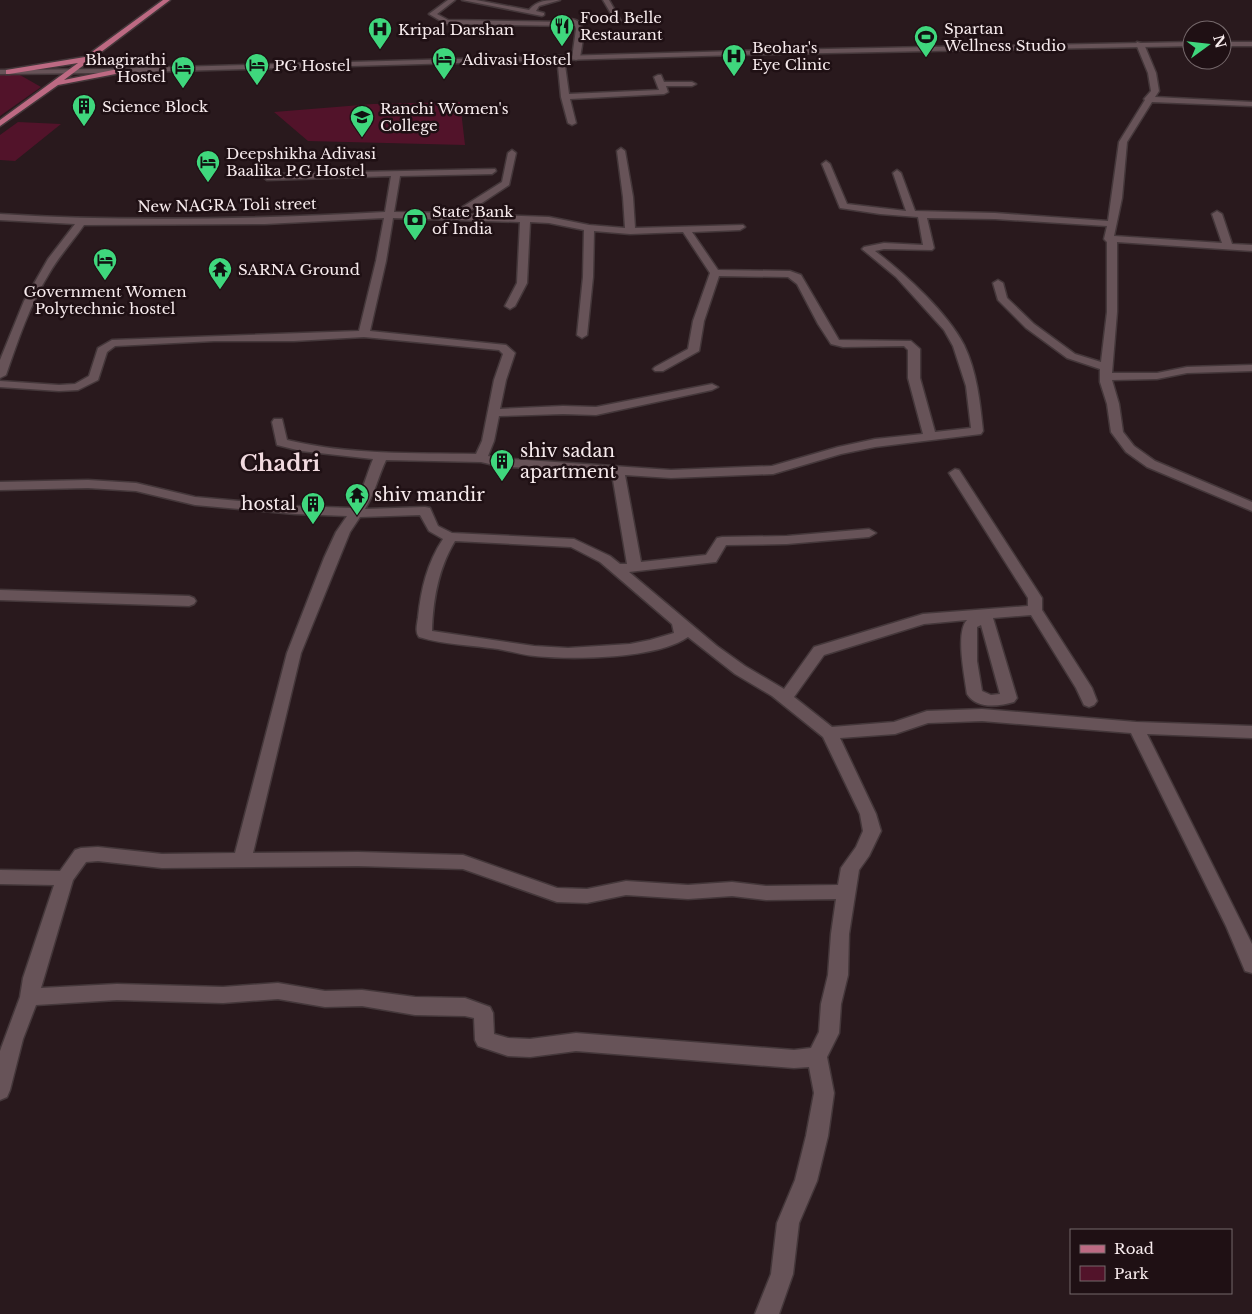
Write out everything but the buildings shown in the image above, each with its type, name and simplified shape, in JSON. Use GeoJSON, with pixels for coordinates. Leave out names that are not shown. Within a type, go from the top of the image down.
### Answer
{"type":"FeatureCollection","features":[{"type":"Feature","properties":{"kind":"main road"},"geometry":{"type":"LineString","coordinates":[[0,124],[167,0]]}},
{"type":"Feature","properties":{"kind":"main road"},"geometry":{"type":"LineString","coordinates":[[89,58],[103,71]]}},
{"type":"Feature","properties":{"kind":"main road"},"geometry":{"type":"LineString","coordinates":[[9,72],[58,65],[89,58]]}},
{"type":"Feature","properties":{"kind":"main road"},"geometry":{"type":"LineString","coordinates":[[27,72],[38,75],[55,84],[123,70]]}},
{"type":"Feature","properties":{"kind":"street"},"geometry":{"type":"LineString","coordinates":[[452,0],[432,14],[444,19],[446,22],[577,24]]}},
{"type":"Feature","properties":{"kind":"street"},"geometry":{"type":"LineString","coordinates":[[465,0],[564,18],[577,24],[580,29],[576,58]]}},
{"type":"Feature","properties":{"kind":"street"},"geometry":{"type":"LineString","coordinates":[[530,12],[537,5],[558,0]]}},
{"type":"Feature","properties":{"kind":"street"},"geometry":{"type":"LineString","coordinates":[[606,0],[618,21]]}},
{"type":"Feature","properties":{"kind":"street"},"geometry":{"type":"LineString","coordinates":[[1109,239],[1117,198],[1122,142],[1148,99],[1155,91],[1152,73],[1140,44]]}},
{"type":"Feature","properties":{"kind":"street"},"geometry":{"type":"LineString","coordinates":[[0,72],[1182,44]]}},
{"type":"Feature","properties":{"kind":"street"},"geometry":{"type":"LineString","coordinates":[[1232,44],[1252,44]]}},
{"type":"Feature","properties":{"kind":"street"},"geometry":{"type":"LineString","coordinates":[[560,58],[565,97],[572,123]]}},
{"type":"Feature","properties":{"kind":"street"},"geometry":{"type":"LineString","coordinates":[[565,97],[664,92],[660,81],[692,84]]}},
{"type":"Feature","properties":{"kind":"street"},"geometry":{"type":"LineString","coordinates":[[1148,99],[1252,104]]}},
{"type":"Feature","properties":{"kind":"street"},"geometry":{"type":"LineString","coordinates":[[621,151],[628,197],[630,231]]}},
{"type":"Feature","properties":{"kind":"street"},"geometry":{"type":"LineString","coordinates":[[455,216],[506,183],[512,153]]}},
{"type":"Feature","properties":{"kind":"street"},"geometry":{"type":"LineString","coordinates":[[826,164],[843,206],[863,210],[916,214],[1112,224]]}},
{"type":"Feature","properties":{"kind":"street"},"geometry":{"type":"LineString","coordinates":[[267,177],[492,172]]}},
{"type":"Feature","properties":{"kind":"street"},"geometry":{"type":"LineString","coordinates":[[278,422],[281,442],[301,447],[381,456],[481,458],[498,462],[671,474],[773,470],[838,451],[978,430],[972,386],[966,365],[959,346],[948,328],[900,275],[867,249],[884,246],[930,248],[897,173]]}},
{"type":"Feature","properties":{"kind":"street"},"geometry":{"type":"LineString","coordinates":[[364,334],[381,261],[396,174]]}},
{"type":"Feature","properties":{"kind":"street"},"geometry":{"type":"LineString","coordinates":[[1217,214],[1228,246]]}},
{"type":"Feature","properties":{"kind":"street","name":"New NAGRA Toli street"},"geometry":{"type":"LineString","coordinates":[[0,217],[81,222],[264,222],[388,215],[549,220],[589,228],[630,231],[740,227]]}},
{"type":"Feature","properties":{"kind":"street"},"geometry":{"type":"LineString","coordinates":[[510,306],[522,283],[525,220]]}},
{"type":"Feature","properties":{"kind":"street"},"geometry":{"type":"LineString","coordinates":[[0,376],[17,327],[33,295],[53,259],[81,222]]}},
{"type":"Feature","properties":{"kind":"street"},"geometry":{"type":"LineString","coordinates":[[582,335],[588,277],[589,228]]}},
{"type":"Feature","properties":{"kind":"street"},"geometry":{"type":"LineString","coordinates":[[686,229],[715,273],[790,274],[802,283],[822,324],[835,342],[843,344],[907,343],[910,345],[914,349],[914,378],[930,436]]}},
{"type":"Feature","properties":{"kind":"street"},"geometry":{"type":"LineString","coordinates":[[1109,239],[1252,248]]}},
{"type":"Feature","properties":{"kind":"street"},"geometry":{"type":"LineString","coordinates":[[1109,239],[1112,240],[1114,281],[1106,372],[1117,432],[1130,449],[1151,464],[1252,507]]}},
{"type":"Feature","properties":{"kind":"street"},"geometry":{"type":"LineString","coordinates":[[659,369],[693,351],[694,338],[699,326],[701,310],[715,273]]}},
{"type":"Feature","properties":{"kind":"street"},"geometry":{"type":"LineString","coordinates":[[998,283],[1002,298],[1008,306],[1062,351],[1106,372],[1157,376],[1187,370],[1252,368]]}},
{"type":"Feature","properties":{"kind":"street"},"geometry":{"type":"LineString","coordinates":[[0,384],[59,388],[78,387],[94,378],[102,350],[112,343],[130,341],[294,338],[364,334],[502,347],[509,353],[493,413],[488,441],[481,458]]}},
{"type":"Feature","properties":{"kind":"street"},"geometry":{"type":"LineString","coordinates":[[493,413],[563,410],[596,411],[712,387]]}},
{"type":"Feature","properties":{"kind":"street"},"geometry":{"type":"LineString","coordinates":[[242,861],[294,653],[331,558],[343,532],[368,494],[371,479],[381,456]]}},
{"type":"Feature","properties":{"kind":"street"},"geometry":{"type":"LineString","coordinates":[[618,471],[635,568]]}},
{"type":"Feature","properties":{"kind":"street"},"geometry":{"type":"LineString","coordinates":[[954,473],[1035,598],[1035,610],[1084,688],[1088,702]]}},
{"type":"Feature","properties":{"kind":"street"},"geometry":{"type":"LineString","coordinates":[[0,486],[88,484],[136,487],[195,500],[295,510],[357,513],[425,511],[430,526],[438,534],[451,538],[574,542],[592,551],[617,569],[679,624],[740,670],[785,699],[829,733],[861,797],[872,831],[863,851],[850,868],[840,934],[838,975],[831,1004],[829,1033],[817,1058],[824,1093],[817,1136],[806,1181],[788,1223],[782,1274],[767,1314]]}},
{"type":"Feature","properties":{"kind":"street"},"geometry":{"type":"LineString","coordinates":[[617,569],[711,559],[722,541],[787,540],[869,533]]}},
{"type":"Feature","properties":{"kind":"street"},"geometry":{"type":"LineString","coordinates":[[451,538],[440,553],[428,584],[424,634],[444,640],[481,642],[534,651],[564,653],[626,648],[674,640],[682,636],[679,624]]}},
{"type":"Feature","properties":{"kind":"street"},"geometry":{"type":"LineString","coordinates":[[0,595],[189,601]]}},
{"type":"Feature","properties":{"kind":"street"},"geometry":{"type":"LineString","coordinates":[[785,699],[819,651],[923,619],[1035,610]]}},
{"type":"Feature","properties":{"kind":"street"},"geometry":{"type":"LineString","coordinates":[[985,615],[1003,672],[1010,698],[989,701],[975,694],[969,661],[970,625],[985,615]]}},
{"type":"Feature","properties":{"kind":"street"},"geometry":{"type":"LineString","coordinates":[[829,733],[895,728],[926,717],[982,715],[1136,728],[1252,732]]}},
{"type":"Feature","properties":{"kind":"street"},"geometry":{"type":"LineString","coordinates":[[1136,728],[1235,926],[1252,965]]}},
{"type":"Feature","properties":{"kind":"street"},"geometry":{"type":"LineString","coordinates":[[0,1090],[12,1039],[30,997],[33,978],[65,878],[81,855],[98,854],[162,861],[358,859],[464,862],[557,895],[586,896],[626,888],[688,892],[732,889],[766,893],[846,892]]}},
{"type":"Feature","properties":{"kind":"street"},"geometry":{"type":"LineString","coordinates":[[0,877],[65,878]]}},
{"type":"Feature","properties":{"kind":"street"},"geometry":{"type":"LineString","coordinates":[[30,997],[117,992],[223,995],[278,991],[325,999],[362,998],[415,1006],[465,1007],[483,1013],[485,1040],[508,1048],[530,1048],[576,1042],[794,1059],[817,1058]]}},
{"type":"Feature","properties":{"kind":"green space"},"geometry":{"type":"Polygon","coordinates":[[[0,75],[20,75],[41,87],[0,116],[0,75]]]}},
{"type":"Feature","properties":{"kind":"green space"},"geometry":{"type":"Polygon","coordinates":[[[460,102],[465,145],[308,141],[274,112],[373,104],[460,102]]]}},
{"type":"Feature","properties":{"kind":"green space"},"geometry":{"type":"Polygon","coordinates":[[[18,122],[61,124],[15,161],[0,160],[0,135],[18,122]]]}},
{"type":"Feature","properties":{"kind":"place","name":"Food Belle Restaurant"},"geometry":{"type":"Point","coordinates":[562,47]}},
{"type":"Feature","properties":{"kind":"place","name":"Kripal Darshan"},"geometry":{"type":"Point","coordinates":[380,50]}},
{"type":"Feature","properties":{"kind":"place","name":"Spartan Wellness Studio"},"geometry":{"type":"Point","coordinates":[926,58]}},
{"type":"Feature","properties":{"kind":"place","name":"Beohar's Eye Clinic"},"geometry":{"type":"Point","coordinates":[734,77]}},
{"type":"Feature","properties":{"kind":"place","name":"Adivasi Hostel"},"geometry":{"type":"Point","coordinates":[444,80]}},
{"type":"Feature","properties":{"kind":"place","name":"PG Hostel"},"geometry":{"type":"Point","coordinates":[257,86]}},
{"type":"Feature","properties":{"kind":"place","name":"Bhagirathi Hostel"},"geometry":{"type":"Point","coordinates":[183,89]}},
{"type":"Feature","properties":{"kind":"place","name":"Science Block"},"geometry":{"type":"Point","coordinates":[84,127]}},
{"type":"Feature","properties":{"kind":"place","name":"Ranchi Women's College"},"geometry":{"type":"Point","coordinates":[362,138]}},
{"type":"Feature","properties":{"kind":"place","name":"Deepshikha Adivasi Baalika P.G Hostel"},"geometry":{"type":"Point","coordinates":[208,183]}},
{"type":"Feature","properties":{"kind":"place","name":"State Bank of India"},"geometry":{"type":"Point","coordinates":[415,241]}},
{"type":"Feature","properties":{"kind":"place","name":"Government Women Polytechnic hostel"},"geometry":{"type":"Point","coordinates":[105,281]}},
{"type":"Feature","properties":{"kind":"place","name":"SARNA Ground"},"geometry":{"type":"Point","coordinates":[220,290]}},
{"type":"Feature","properties":{"kind":"place","name":"shiv sadan apartment"},"geometry":{"type":"Point","coordinates":[502,482]}},
{"type":"Feature","properties":{"kind":"place","name":"shiv mandir"},"geometry":{"type":"Point","coordinates":[357,516]}},
{"type":"Feature","properties":{"kind":"place","name":"hostal"},"geometry":{"type":"Point","coordinates":[313,525]}},
{"type":"Feature","properties":{"kind":"district","name":"Chadri"},"geometry":{"type":"Point","coordinates":[280,463]}}]}
